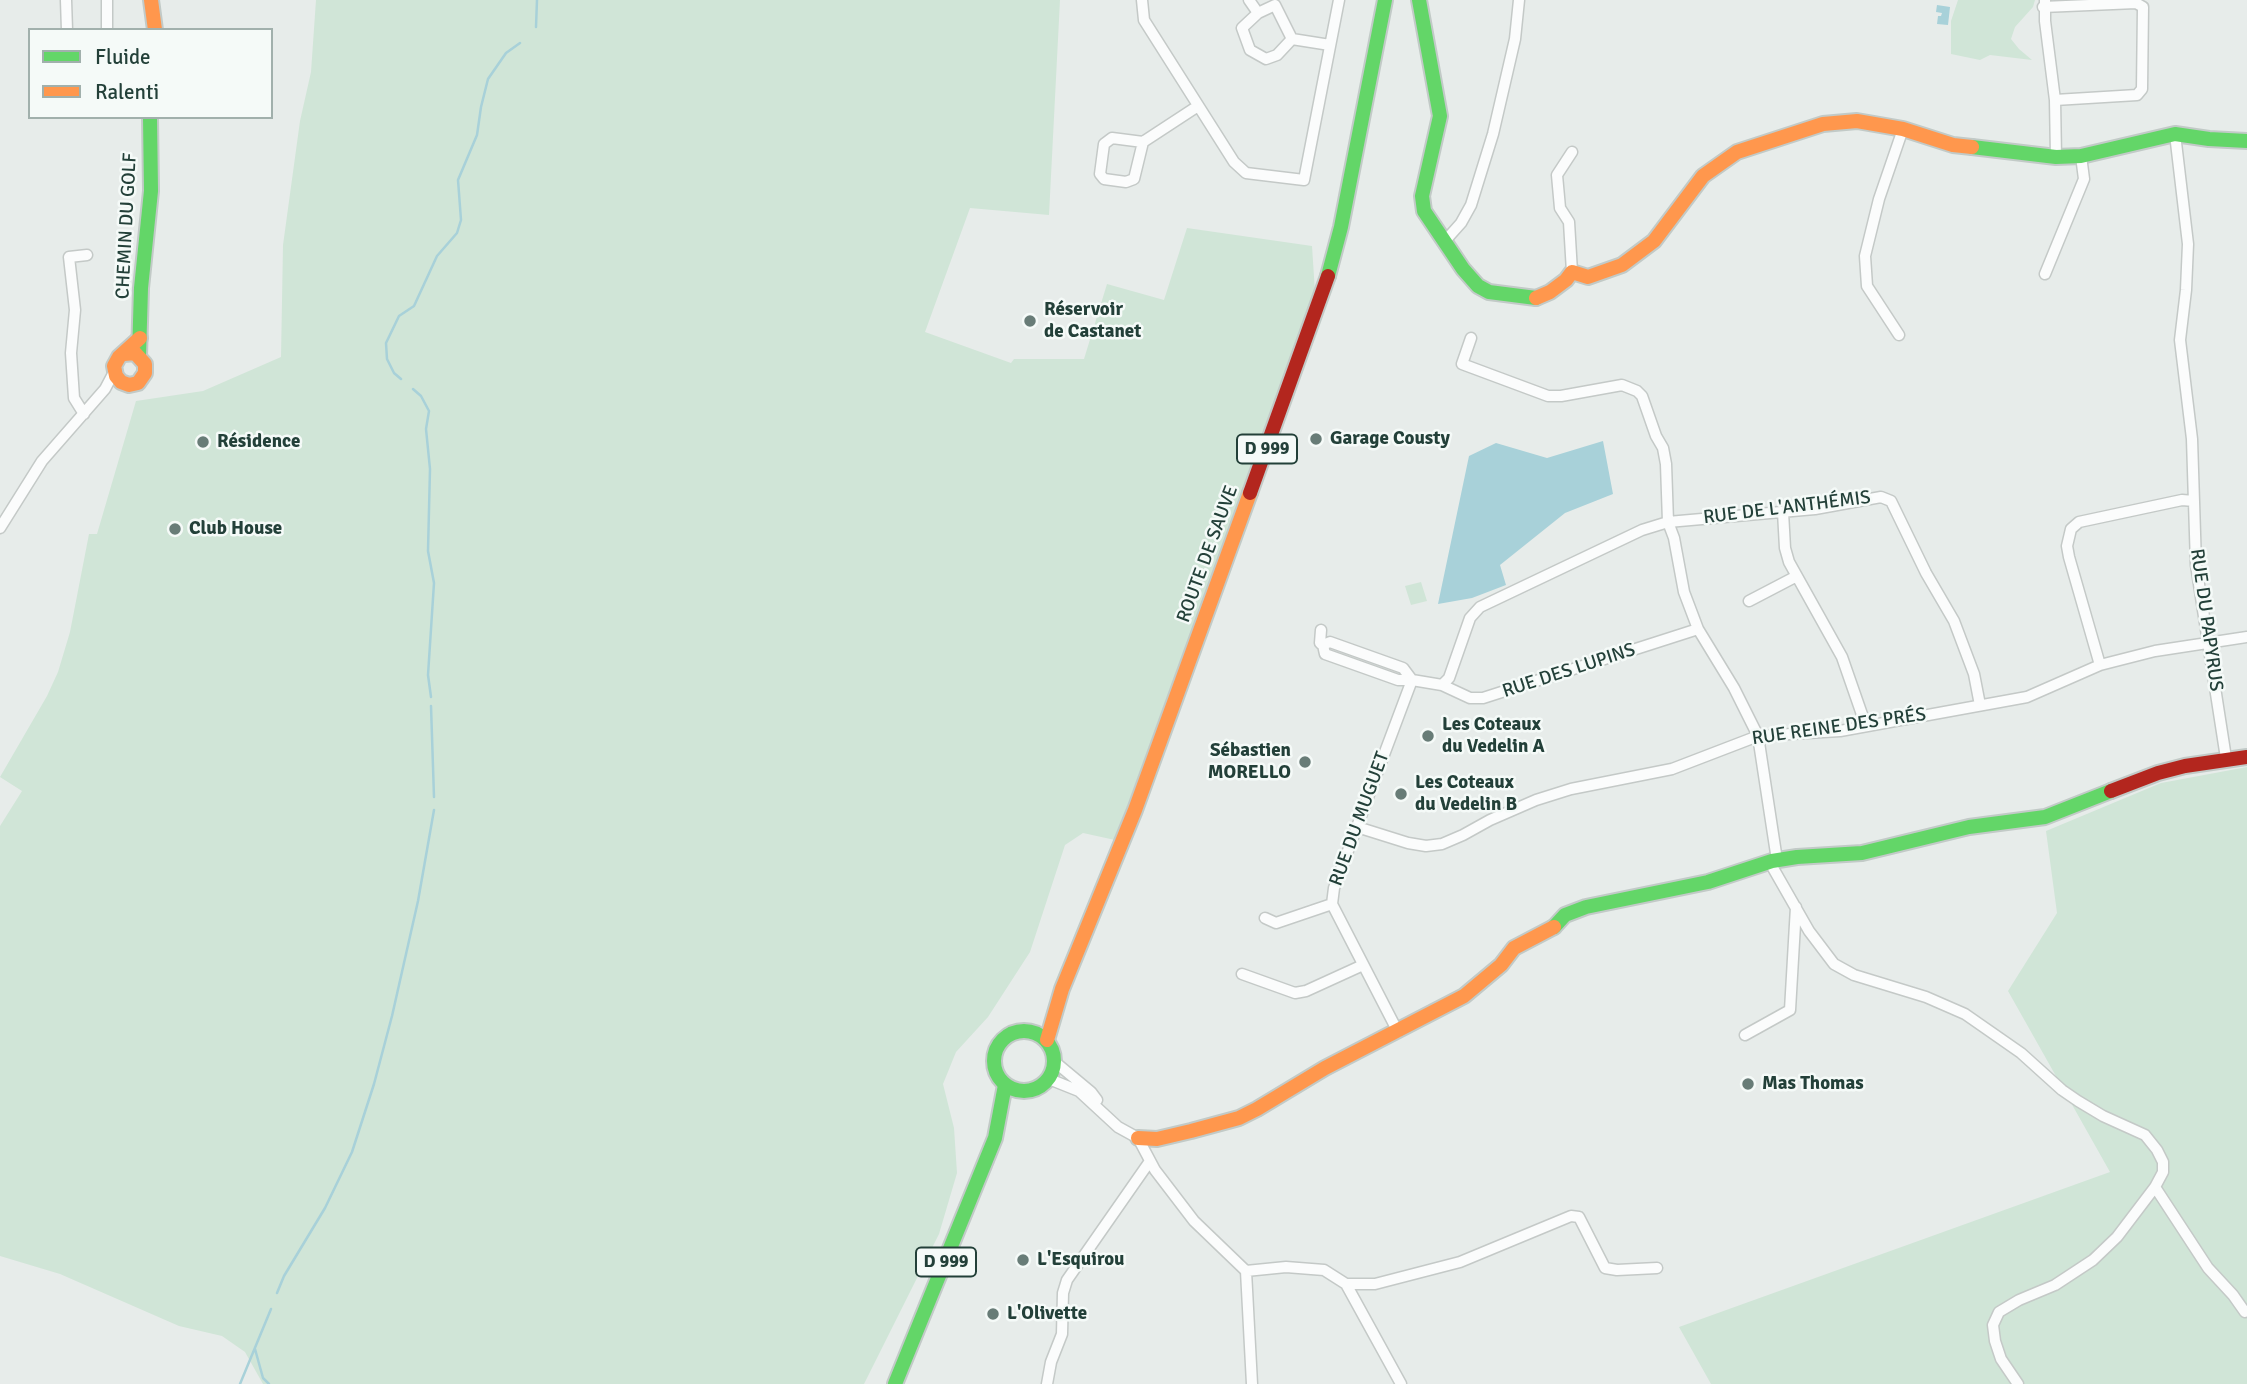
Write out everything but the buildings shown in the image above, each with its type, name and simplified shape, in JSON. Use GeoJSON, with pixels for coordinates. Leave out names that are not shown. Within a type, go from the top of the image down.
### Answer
{"type":"FeatureCollection","features":[{"type":"Feature","properties":{"kind":"street"},"geometry":{"type":"LineString","coordinates":[[66,0],[67,28]]}},
{"type":"Feature","properties":{"kind":"street"},"geometry":{"type":"LineString","coordinates":[[107,0],[107,28]]}},
{"type":"Feature","properties":{"kind":"street"},"geometry":{"type":"LineString","coordinates":[[151,0],[155,28]]}},
{"type":"Feature","properties":{"kind":"street"},"geometry":{"type":"LineString","coordinates":[[1142,0],[1144,20],[1234,162],[1246,173],[1304,180],[1339,0]]}},
{"type":"Feature","properties":{"kind":"street"},"geometry":{"type":"LineString","coordinates":[[1249,0],[1258,13]]}},
{"type":"Feature","properties":{"kind":"street","name":"ROUTE DE SAUVE"},"geometry":{"type":"LineString","coordinates":[[1046,1040],[1062,989],[1135,810],[1326,284],[1341,227],[1385,0]]}},
{"type":"Feature","properties":{"kind":"street"},"geometry":{"type":"LineString","coordinates":[[1419,0],[1440,116],[1422,196],[1424,211],[1478,286],[1489,292],[1537,298],[1550,292],[1572,272],[1570,222],[1560,208],[1557,175],[1572,152]]}},
{"type":"Feature","properties":{"kind":"street"},"geometry":{"type":"LineString","coordinates":[[1444,242],[1461,223],[1471,205],[1482,170],[1515,39],[1519,0]]}},
{"type":"Feature","properties":{"kind":"street"},"geometry":{"type":"LineString","coordinates":[[2054,100],[2137,95],[2142,89],[2143,8],[2136,3],[2044,3],[2054,100],[2056,157]]}},
{"type":"Feature","properties":{"kind":"street"},"geometry":{"type":"LineString","coordinates":[[1275,5],[1292,39],[1277,55],[1266,60],[1250,50],[1242,28],[1258,13],[1275,5]]}},
{"type":"Feature","properties":{"kind":"street"},"geometry":{"type":"LineString","coordinates":[[1292,39],[1330,45]]}},
{"type":"Feature","properties":{"kind":"street"},"geometry":{"type":"LineString","coordinates":[[1143,142],[1134,179],[1126,182],[1104,179],[1100,174],[1104,144],[1112,138],[1143,142],[1198,106]]}},
{"type":"Feature","properties":{"kind":"street","name":"CHEMIN DU GOLF"},"geometry":{"type":"LineString","coordinates":[[132,355],[140,338],[141,288],[151,191],[150,119]]}},
{"type":"Feature","properties":{"kind":"street"},"geometry":{"type":"LineString","coordinates":[[1572,272],[1588,277],[1622,265],[1654,242],[1703,176],[1737,152],[1822,124],[1857,121],[1903,129],[1953,145],[2056,157],[2081,156],[2175,134],[2247,141]]}},
{"type":"Feature","properties":{"kind":"street"},"geometry":{"type":"LineString","coordinates":[[1899,335],[1867,286],[1865,256],[1879,199],[1903,129]]}},
{"type":"Feature","properties":{"kind":"street","name":"RUE DU PAPYRUS"},"geometry":{"type":"LineString","coordinates":[[2175,134],[2188,244],[2180,340],[2192,439],[2196,565],[2226,758]]}},
{"type":"Feature","properties":{"kind":"street"},"geometry":{"type":"LineString","coordinates":[[2045,274],[2084,179],[2081,156]]}},
{"type":"Feature","properties":{"kind":"street"},"geometry":{"type":"LineString","coordinates":[[84,414],[74,398],[71,353],[75,310],[69,257],[87,255]]}},
{"type":"Feature","properties":{"kind":"street"},"geometry":{"type":"LineString","coordinates":[[1471,338],[1462,363],[1548,396],[1622,385],[1642,396],[1663,448],[1668,522],[1674,538],[1684,592],[1698,629],[1734,688],[1758,736],[1773,868],[1809,931],[1834,964],[1854,975],[1926,997],[1965,1014],[2021,1053],[2062,1090],[2103,1116],[2145,1135],[2157,1150],[2163,1162],[2163,1172],[2155,1187],[2116,1237],[2093,1260],[2055,1286],[2019,1300],[1999,1312],[1993,1325],[1995,1341],[2001,1359],[2018,1384]]}},
{"type":"Feature","properties":{"kind":"street"},"geometry":{"type":"LineString","coordinates":[[132,355],[145,364],[144,377],[134,384],[118,377],[116,361],[132,355]]}},
{"type":"Feature","properties":{"kind":"street"},"geometry":{"type":"LineString","coordinates":[[0,528],[42,461],[105,388],[118,377]]}},
{"type":"Feature","properties":{"kind":"street","name":"RUE DE L'ANTHÉMIS"},"geometry":{"type":"LineString","coordinates":[[1441,685],[1449,678],[1470,618],[1480,607],[1643,530],[1668,522],[1815,509],[1881,497],[1891,501],[1926,573],[1954,621],[1974,674],[1980,705]]}},
{"type":"Feature","properties":{"kind":"street"},"geometry":{"type":"LineString","coordinates":[[2100,665],[2069,557],[2067,546],[2071,529],[2079,522],[2182,499],[2194,501]]}},
{"type":"Feature","properties":{"kind":"street"},"geometry":{"type":"LineString","coordinates":[[1783,512],[1785,548],[1795,577],[1842,657],[1866,726]]}},
{"type":"Feature","properties":{"kind":"street"},"geometry":{"type":"LineString","coordinates":[[1749,601],[1795,577]]}},
{"type":"Feature","properties":{"kind":"street","name":"RUE DES LUPINS"},"geometry":{"type":"LineString","coordinates":[[1321,630],[1320,643],[1325,654],[1398,680],[1441,685],[1470,698],[1483,698],[1698,629]]}},
{"type":"Feature","properties":{"kind":"street","name":"RUE REINE DES PRÉS"},"geometry":{"type":"LineString","coordinates":[[1357,827],[1408,843],[1426,846],[1442,844],[1548,796],[1672,769],[1758,736],[1840,731],[2026,697],[2100,665],[2155,651],[2247,637]]}},
{"type":"Feature","properties":{"kind":"street","name":"RUE DU MUGUET"},"geometry":{"type":"LineString","coordinates":[[1398,1032],[1332,904],[1334,888],[1412,680]]}},
{"type":"Feature","properties":{"kind":"street"},"geometry":{"type":"LineString","coordinates":[[1049,1079],[1079,1091],[1118,1127],[1138,1138],[1157,1139],[1238,1118],[1325,1068],[1464,996],[1501,965],[1514,948],[1558,925],[1565,915],[1586,907],[1708,883],[1774,860],[1862,853],[1969,827],[2045,817],[2158,773],[2226,758],[2247,757]]}},
{"type":"Feature","properties":{"kind":"street"},"geometry":{"type":"LineString","coordinates":[[1265,918],[1276,923],[1332,904]]}},
{"type":"Feature","properties":{"kind":"street"},"geometry":{"type":"LineString","coordinates":[[1745,1035],[1790,1010],[1796,906]]}},
{"type":"Feature","properties":{"kind":"street"},"geometry":{"type":"LineString","coordinates":[[1242,974],[1295,993],[1307,991],[1363,965]]}},
{"type":"Feature","properties":{"kind":"street","name":"ROUTE DE SAUVE"},"geometry":{"type":"LineString","coordinates":[[1029,1031],[1062,989]]}},
{"type":"Feature","properties":{"kind":"street"},"geometry":{"type":"LineString","coordinates":[[1019,1031],[1029,1031],[1046,1040],[1051,1046],[1055,1062],[1049,1079],[1030,1091],[1021,1092],[1005,1085],[995,1069],[994,1059],[1002,1040],[1019,1031]]}},
{"type":"Feature","properties":{"kind":"street"},"geometry":{"type":"LineString","coordinates":[[1055,1062],[1091,1092],[1107,1115]]}},
{"type":"Feature","properties":{"kind":"street","name":"D 999"},"geometry":{"type":"LineString","coordinates":[[995,1138],[1005,1085]]}},
{"type":"Feature","properties":{"kind":"street","name":"D 999"},"geometry":{"type":"LineString","coordinates":[[895,1384],[995,1138],[1013,1106],[1030,1091]]}},
{"type":"Feature","properties":{"kind":"street"},"geometry":{"type":"LineString","coordinates":[[1138,1138],[1168,1188],[1194,1221],[1246,1271],[1252,1384]]}},
{"type":"Feature","properties":{"kind":"street"},"geometry":{"type":"LineString","coordinates":[[1047,1384],[1051,1362],[1062,1334],[1063,1293],[1067,1280],[1150,1161]]}},
{"type":"Feature","properties":{"kind":"street"},"geometry":{"type":"LineString","coordinates":[[2155,1187],[2208,1268],[2245,1312]]}},
{"type":"Feature","properties":{"kind":"street"},"geometry":{"type":"LineString","coordinates":[[1346,1284],[1375,1284],[1460,1262],[1571,1216],[1579,1217],[1605,1268],[1657,1268]]}},
{"type":"Feature","properties":{"kind":"street"},"geometry":{"type":"LineString","coordinates":[[1246,1271],[1286,1267],[1324,1270],[1346,1284],[1401,1384]]}},
{"type":"Feature","properties":{"kind":"green space"},"geometry":{"type":"Polygon","coordinates":[[[316,0],[1060,0],[1049,215],[970,208],[925,332],[1011,363],[1014,359],[1084,359],[1107,284],[1164,300],[1187,228],[1312,246],[1315,292],[1115,840],[1083,833],[1065,845],[1030,952],[988,1017],[956,1052],[943,1084],[954,1128],[957,1173],[939,1234],[864,1384],[263,1384],[245,1352],[222,1336],[179,1326],[60,1274],[0,1256],[0,826],[22,791],[0,777],[58,672],[70,632],[89,534],[97,534],[136,401],[203,391],[281,357],[283,245],[300,121],[311,72],[316,0]]]}},
{"type":"Feature","properties":{"kind":"green space"},"geometry":{"type":"Polygon","coordinates":[[[1958,0],[2035,0],[2033,7],[2015,27],[2011,39],[2032,60],[1990,55],[1980,60],[1951,54],[1951,21],[1958,0]]]}},
{"type":"Feature","properties":{"kind":"green space"},"geometry":{"type":"Polygon","coordinates":[[[1421,582],[1427,601],[1411,605],[1405,586],[1421,582]]]}},
{"type":"Feature","properties":{"kind":"green space"},"geometry":{"type":"Polygon","coordinates":[[[2247,767],[2247,1384],[1711,1384],[1679,1327],[2110,1172],[2008,991],[2057,913],[2046,831],[2161,783],[2247,767]]]}},
{"type":"Feature","properties":{"kind":"water"},"geometry":{"type":"Polygon","coordinates":[[[1937,5],[1950,7],[1948,25],[1937,24],[1938,16],[1942,13],[1936,12],[1937,5]]]}},
{"type":"Feature","properties":{"kind":"water"},"geometry":{"type":"Polygon","coordinates":[[[1603,441],[1613,494],[1565,513],[1500,565],[1506,585],[1472,598],[1438,604],[1469,456],[1496,443],[1547,458],[1603,441]]]}},
{"type":"Feature","properties":{"kind":"waterway"},"geometry":{"type":"LineString","coordinates":[[536,27],[537,0]]}},
{"type":"Feature","properties":{"kind":"waterway"},"geometry":{"type":"LineString","coordinates":[[401,379],[394,373],[387,359],[386,343],[399,316],[414,306],[437,256],[457,233],[461,220],[458,180],[477,135],[488,79],[506,53],[520,43]]}},
{"type":"Feature","properties":{"kind":"waterway"},"geometry":{"type":"LineString","coordinates":[[413,389],[421,396],[429,411],[426,429],[430,469],[428,551],[434,583],[428,675],[431,697]]}},
{"type":"Feature","properties":{"kind":"waterway"},"geometry":{"type":"LineString","coordinates":[[431,706],[434,797]]}},
{"type":"Feature","properties":{"kind":"waterway"},"geometry":{"type":"LineString","coordinates":[[277,1293],[284,1276],[325,1208],[352,1152],[392,1016],[418,901],[434,810]]}},
{"type":"Feature","properties":{"kind":"waterway"},"geometry":{"type":"LineString","coordinates":[[240,1384],[271,1309]]}},
{"type":"Feature","properties":{"kind":"waterway"},"geometry":{"type":"LineString","coordinates":[[255,1349],[263,1378],[269,1384]]}},
{"type":"Feature","properties":{"kind":"traffic: fast"},"geometry":{"type":"LineString","coordinates":[[1328,276],[1341,227],[1385,0]]}},
{"type":"Feature","properties":{"kind":"traffic: fast"},"geometry":{"type":"LineString","coordinates":[[1419,0],[1440,116],[1422,196],[1424,211],[1463,269],[1478,286],[1489,292],[1536,298]]}},
{"type":"Feature","properties":{"kind":"traffic: fast"},"geometry":{"type":"LineString","coordinates":[[139,356],[141,288],[151,191],[150,119]]}},
{"type":"Feature","properties":{"kind":"traffic: fast"},"geometry":{"type":"LineString","coordinates":[[1972,147],[2056,157],[2081,156],[2175,134],[2247,141]]}},
{"type":"Feature","properties":{"kind":"traffic: fast"},"geometry":{"type":"LineString","coordinates":[[1554,927],[1565,915],[1586,907],[1708,882],[1772,861],[1862,853],[1969,827],[2045,817],[2111,791]]}},
{"type":"Feature","properties":{"kind":"traffic: fast"},"geometry":{"type":"LineString","coordinates":[[1018,1031],[1030,1031],[1046,1039],[1052,1049],[1054,1061],[1052,1073],[1046,1083],[1030,1091],[1018,1091],[1002,1083],[994,1067],[994,1055],[1002,1039],[1018,1031]]}},
{"type":"Feature","properties":{"kind":"traffic: fast"},"geometry":{"type":"LineString","coordinates":[[895,1384],[995,1138],[1005,1085]]}},
{"type":"Feature","properties":{"kind":"traffic: slow"},"geometry":{"type":"LineString","coordinates":[[151,0],[155,28]]}},
{"type":"Feature","properties":{"kind":"traffic: slow"},"geometry":{"type":"LineString","coordinates":[[1536,298],[1550,292],[1572,272],[1588,277],[1622,265],[1654,241],[1703,176],[1737,152],[1823,124],[1857,121],[1903,129],[1953,145],[1972,147]]}},
{"type":"Feature","properties":{"kind":"traffic: slow"},"geometry":{"type":"LineString","coordinates":[[124,354],[135,353],[145,364],[145,373],[138,383],[129,385],[121,382],[116,376],[114,366],[119,357],[140,338]]}},
{"type":"Feature","properties":{"kind":"traffic: slow"},"geometry":{"type":"LineString","coordinates":[[1047,1040],[1062,989],[1135,810],[1250,493]]}},
{"type":"Feature","properties":{"kind":"traffic: slow"},"geometry":{"type":"LineString","coordinates":[[1138,1138],[1157,1139],[1191,1131],[1239,1118],[1257,1109],[1325,1068],[1464,996],[1501,965],[1514,948],[1554,927]]}},
{"type":"Feature","properties":{"kind":"traffic: jam"},"geometry":{"type":"LineString","coordinates":[[1250,493],[1328,276]]}},
{"type":"Feature","properties":{"kind":"traffic: jam"},"geometry":{"type":"LineString","coordinates":[[2111,791],[2185,766],[2247,757]]}},
{"type":"Feature","properties":{"kind":"place","name":"Réservoir de Castanet"},"geometry":{"type":"Point","coordinates":[1030,321]}},
{"type":"Feature","properties":{"kind":"place","name":"Garage Cousty"},"geometry":{"type":"Point","coordinates":[1316,439]}},
{"type":"Feature","properties":{"kind":"place","name":"Résidence"},"geometry":{"type":"Point","coordinates":[203,442]}},
{"type":"Feature","properties":{"kind":"place","name":"Club House"},"geometry":{"type":"Point","coordinates":[175,529]}},
{"type":"Feature","properties":{"kind":"place","name":"Les Coteaux du Vedelin A"},"geometry":{"type":"Point","coordinates":[1428,736]}},
{"type":"Feature","properties":{"kind":"place","name":"Sébastien MORELLO"},"geometry":{"type":"Point","coordinates":[1305,762]}},
{"type":"Feature","properties":{"kind":"place","name":"Les Coteaux du Vedelin B"},"geometry":{"type":"Point","coordinates":[1401,794]}},
{"type":"Feature","properties":{"kind":"place","name":"Mas Thomas"},"geometry":{"type":"Point","coordinates":[1748,1084]}},
{"type":"Feature","properties":{"kind":"place","name":"L'Esquirou"},"geometry":{"type":"Point","coordinates":[1023,1260]}},
{"type":"Feature","properties":{"kind":"place","name":"L'Olivette"},"geometry":{"type":"Point","coordinates":[993,1314]}}]}
